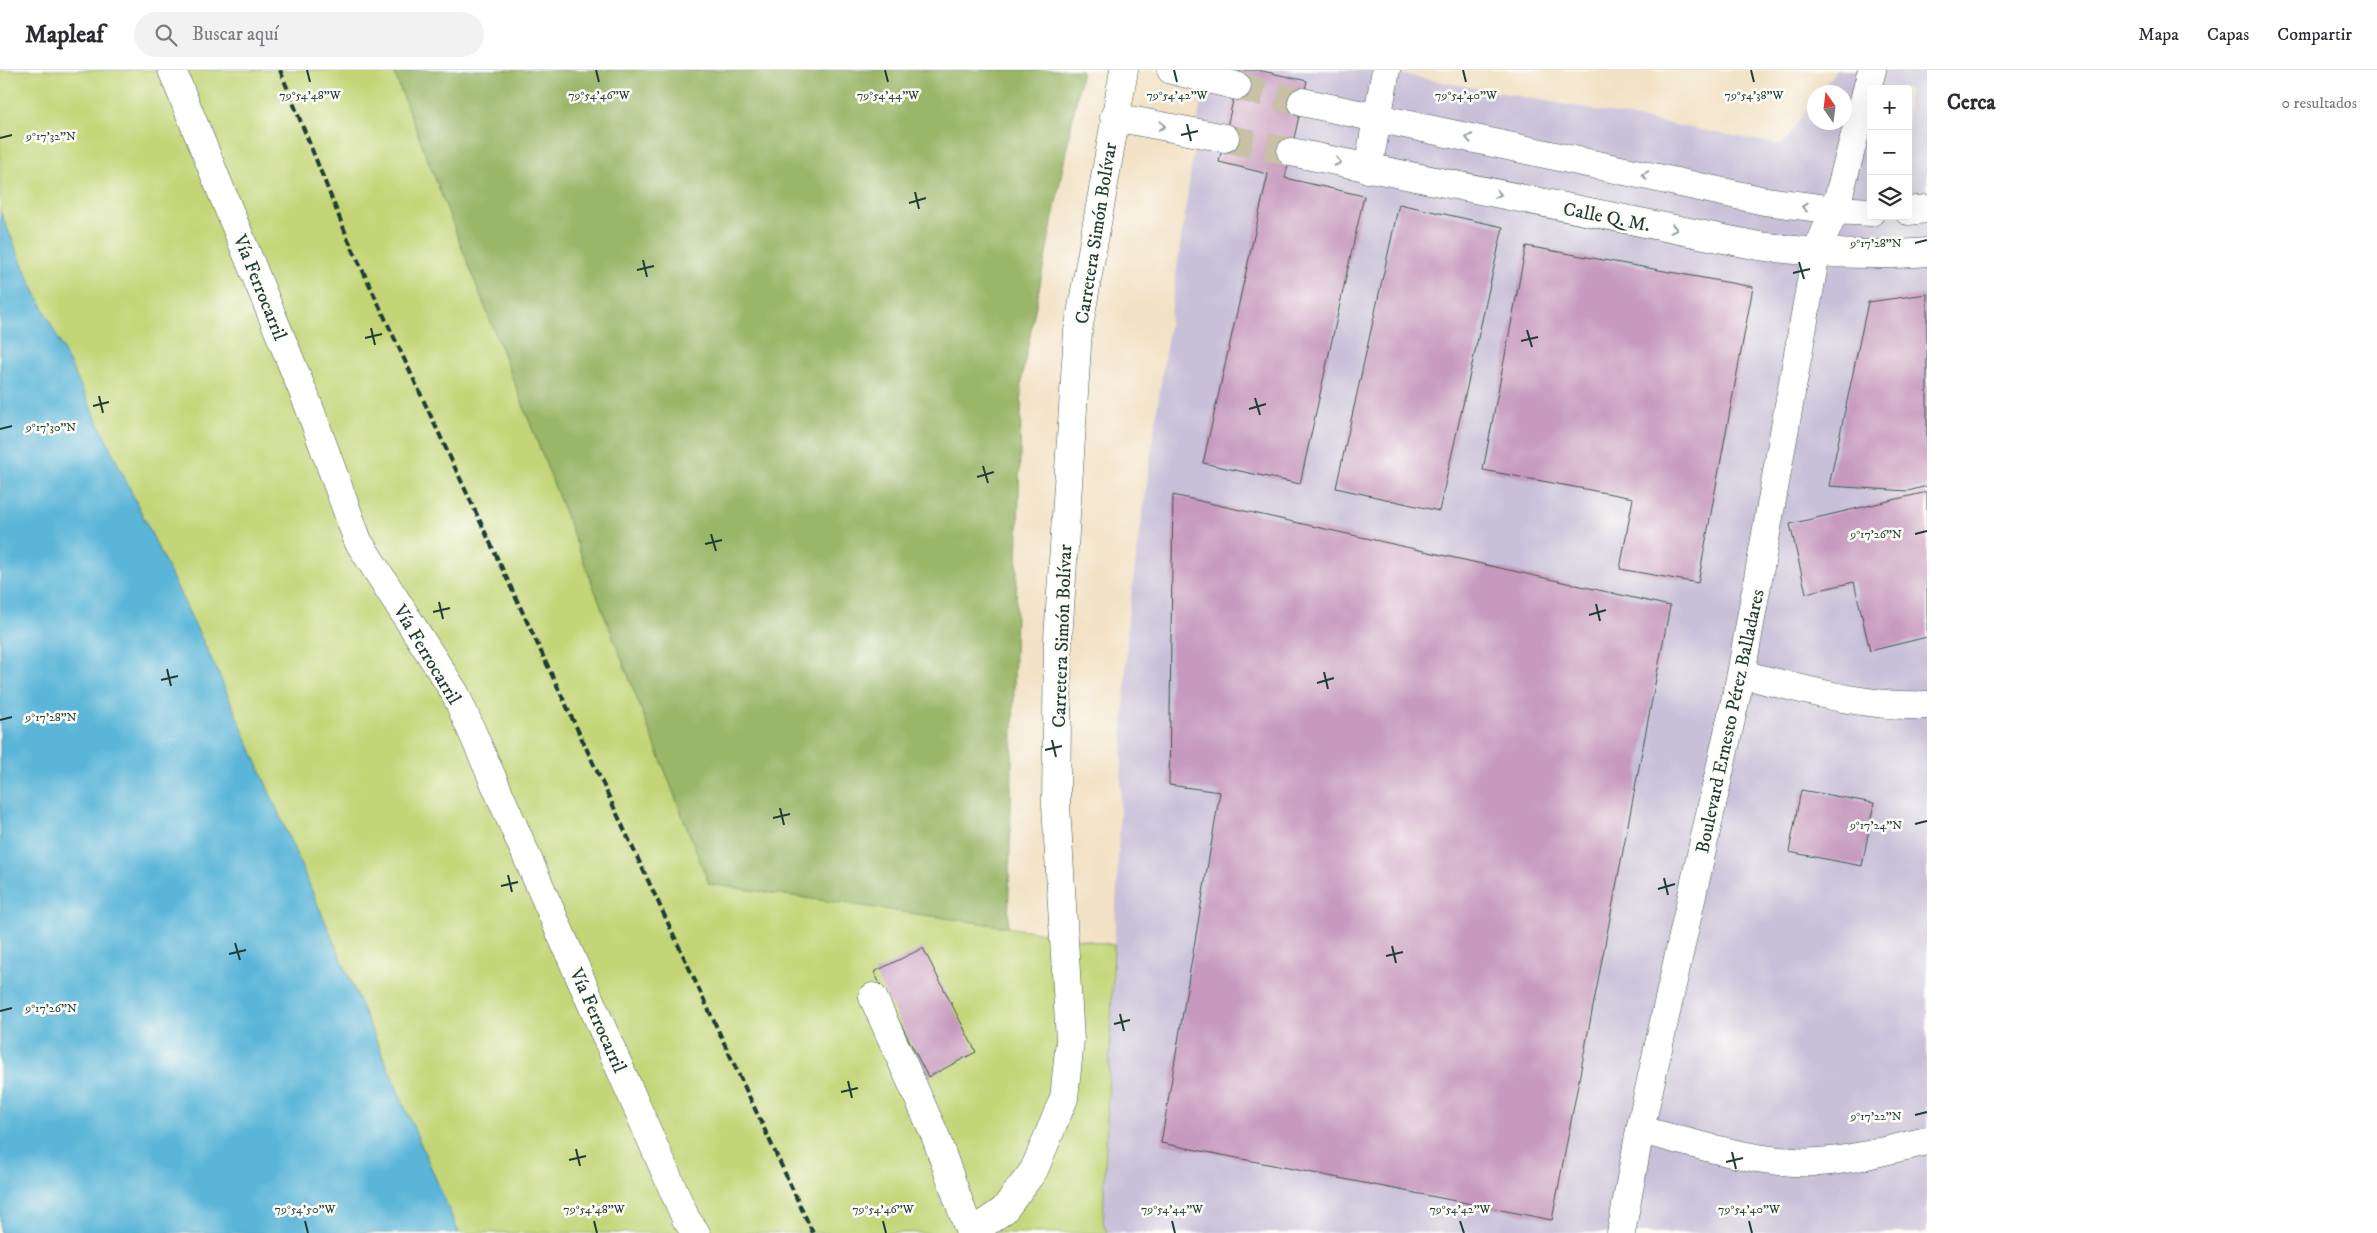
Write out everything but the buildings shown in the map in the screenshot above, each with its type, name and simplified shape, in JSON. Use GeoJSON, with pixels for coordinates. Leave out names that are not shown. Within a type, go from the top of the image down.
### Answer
{"type":"FeatureCollection","features":[{"type":"Feature","properties":{"kind":"street","name":"Vía Ferrocarril"},"geometry":{"type":"LineString","coordinates":[[172,70],[308,404],[358,541],[455,693],[686,1219],[696,1233]]}},
{"type":"Feature","properties":{"kind":"street","name":"Carretera Simón Bolívar"},"geometry":{"type":"LineString","coordinates":[[971,1233],[1004,1210],[1034,1170],[1064,1098],[1070,1040],[1056,805],[1058,639],[1078,331],[1114,117],[1124,70]]}},
{"type":"Feature","properties":{"kind":"street"},"geometry":{"type":"LineString","coordinates":[[1171,70],[1237,86]]}},
{"type":"Feature","properties":{"kind":"street"},"geometry":{"type":"LineString","coordinates":[[1368,169],[1386,70]]}},
{"type":"Feature","properties":{"kind":"street","name":"Boulevard Ernesto Pérez Balladares"},"geometry":{"type":"LineString","coordinates":[[1621,1233],[1640,1130],[1741,674],[1816,253],[1835,210],[1872,70]]}},
{"type":"Feature","properties":{"kind":"street"},"geometry":{"type":"LineString","coordinates":[[1302,102],[1764,201],[1835,210],[1867,212]]}},
{"type":"Feature","properties":{"kind":"street"},"geometry":{"type":"LineString","coordinates":[[1114,117],[1225,138]]}},
{"type":"Feature","properties":{"kind":"street","name":"Calle Q. M."},"geometry":{"type":"LineString","coordinates":[[1291,152],[1368,169],[1759,246],[1816,253],[1898,254],[1927,252]]}},
{"type":"Feature","properties":{"kind":"street"},"geometry":{"type":"LineString","coordinates":[[1912,211],[1927,209]]}},
{"type":"Feature","properties":{"kind":"street"},"geometry":{"type":"LineString","coordinates":[[1741,674],[1817,693],[1883,705],[1927,705]]}},
{"type":"Feature","properties":{"kind":"street"},"geometry":{"type":"LineString","coordinates":[[873,997],[935,1135],[971,1233]]}},
{"type":"Feature","properties":{"kind":"street"},"geometry":{"type":"LineString","coordinates":[[1640,1130],[1720,1150],[1776,1160],[1816,1162],[1847,1159],[1927,1141]]}},
{"type":"Feature","properties":{"kind":"shaded area"},"geometry":{"type":"Polygon","coordinates":[[[1205,70],[1379,70],[1782,145],[1807,110],[1807,130],[1852,130],[1852,85],[1825,85],[1836,70],[1927,70],[1927,1233],[1107,1233],[1103,1222],[1128,617],[1205,70]]]}},
{"type":"Feature","properties":{"kind":"green space"},"geometry":{"type":"Polygon","coordinates":[[[0,70],[393,70],[709,884],[1008,927],[1114,945],[1103,1222],[1107,1233],[459,1233],[220,677],[25,270],[0,211],[0,70]]]}},
{"type":"Feature","properties":{"kind":"green space"},"geometry":{"type":"Polygon","coordinates":[[[393,70],[1082,70],[1022,376],[1008,927],[709,884],[393,70]]]}},
{"type":"Feature","properties":{"kind":"water"},"geometry":{"type":"Polygon","coordinates":[[[0,211],[25,270],[220,677],[459,1233],[0,1233],[0,211]]]}},
{"type":"Feature","properties":{"kind":"tunnel"},"geometry":{"type":"LineString","coordinates":[[1237,86],[1302,102]]}},
{"type":"Feature","properties":{"kind":"tunnel"},"geometry":{"type":"LineString","coordinates":[[1225,138],[1291,152]]}},
{"type":"Feature","properties":{"kind":"railway"},"geometry":{"type":"LineString","coordinates":[[280,70],[348,239],[813,1233]]}}]}
